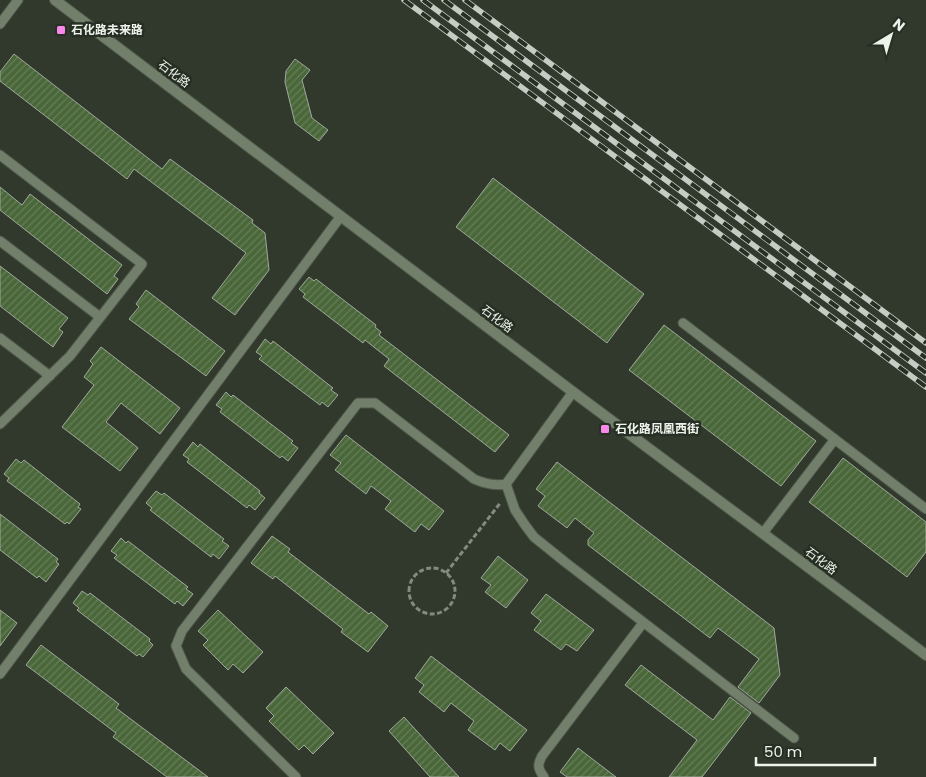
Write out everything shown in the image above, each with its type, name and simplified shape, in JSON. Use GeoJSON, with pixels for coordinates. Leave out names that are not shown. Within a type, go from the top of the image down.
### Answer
{"type":"FeatureCollection","features":[{"type":"Feature","properties":{"kind":"street","name":"石化路"},"geometry":{"type":"LineString","coordinates":[[55,0],[573,392],[926,654]]}},
{"type":"Feature","properties":{"kind":"lane"},"geometry":{"type":"LineString","coordinates":[[0,24],[18,0]]}},
{"type":"Feature","properties":{"kind":"lane"},"geometry":{"type":"LineString","coordinates":[[0,155],[142,264],[70,356],[0,423]]}},
{"type":"Feature","properties":{"kind":"lane"},"geometry":{"type":"LineString","coordinates":[[0,674],[341,216]]}},
{"type":"Feature","properties":{"kind":"lane"},"geometry":{"type":"LineString","coordinates":[[0,240],[100,317]]}},
{"type":"Feature","properties":{"kind":"lane"},"geometry":{"type":"LineString","coordinates":[[683,323],[926,508]]}},
{"type":"Feature","properties":{"kind":"lane"},"geometry":{"type":"LineString","coordinates":[[0,338],[50,376]]}},
{"type":"Feature","properties":{"kind":"lane"},"geometry":{"type":"LineString","coordinates":[[508,488],[573,392]]}},
{"type":"Feature","properties":{"kind":"lane"},"geometry":{"type":"LineString","coordinates":[[296,777],[186,670],[176,646],[182,630],[358,403],[375,403],[474,479],[486,484],[508,488]]}},
{"type":"Feature","properties":{"kind":"lane"},"geometry":{"type":"LineString","coordinates":[[763,533],[835,439]]}},
{"type":"Feature","properties":{"kind":"lane"},"geometry":{"type":"LineString","coordinates":[[508,488],[515,510],[534,536],[643,623],[794,738]]}},
{"type":"Feature","properties":{"kind":"lane"},"geometry":{"type":"LineString","coordinates":[[544,777],[539,770],[538,764],[542,756],[643,623]]}},
{"type":"Feature","properties":{"kind":"path"},"geometry":{"type":"LineString","coordinates":[[446,573],[508,488]]}},
{"type":"Feature","properties":{"kind":"path"},"geometry":{"type":"LineString","coordinates":[[434,568],[446,573],[454,584],[455,591],[451,605],[439,614],[424,613],[417,609],[412,604],[409,589],[415,576],[427,569],[434,568]]}},
{"type":"Feature","properties":{"kind":"building"},"geometry":{"type":"Polygon","coordinates":[[[14,54],[162,169],[170,159],[253,220],[252,223],[265,233],[269,270],[235,315],[212,298],[246,253],[134,169],[127,179],[0,81],[0,72],[14,54]]]}},
{"type":"Feature","properties":{"kind":"building"},"geometry":{"type":"Polygon","coordinates":[[[295,59],[310,70],[302,80],[312,118],[328,130],[319,141],[295,123],[285,82],[286,71],[295,59]]]}},
{"type":"Feature","properties":{"kind":"building"},"geometry":{"type":"Polygon","coordinates":[[[493,178],[644,294],[607,343],[456,227],[493,178]]]}},
{"type":"Feature","properties":{"kind":"building"},"geometry":{"type":"Polygon","coordinates":[[[0,187],[22,205],[30,194],[122,265],[114,276],[118,279],[107,294],[0,210],[0,187]]]}},
{"type":"Feature","properties":{"kind":"building"},"geometry":{"type":"Polygon","coordinates":[[[0,266],[68,318],[59,329],[63,332],[53,347],[0,306],[0,266]]]}},
{"type":"Feature","properties":{"kind":"building"},"geometry":{"type":"Polygon","coordinates":[[[309,277],[314,281],[316,279],[376,325],[375,327],[381,332],[379,335],[509,435],[495,452],[384,366],[389,359],[365,340],[363,343],[303,297],[305,294],[299,289],[309,277]]]}},
{"type":"Feature","properties":{"kind":"building"},"geometry":{"type":"Polygon","coordinates":[[[146,290],[225,351],[206,376],[129,319],[139,307],[136,304],[146,290]]]}},
{"type":"Feature","properties":{"kind":"building"},"geometry":{"type":"Polygon","coordinates":[[[664,325],[816,441],[781,486],[629,370],[664,325]]]}},
{"type":"Feature","properties":{"kind":"building"},"geometry":{"type":"Polygon","coordinates":[[[265,339],[271,344],[273,341],[333,388],[331,390],[338,395],[328,407],[322,402],[320,405],[259,359],[262,356],[256,352],[265,339]]]}},
{"type":"Feature","properties":{"kind":"building"},"geometry":{"type":"Polygon","coordinates":[[[101,347],[180,408],[160,434],[121,403],[106,422],[138,448],[120,471],[62,427],[94,385],[84,377],[93,364],[90,361],[101,347]]]}},
{"type":"Feature","properties":{"kind":"building"},"geometry":{"type":"Polygon","coordinates":[[[226,392],[231,397],[233,395],[293,441],[291,443],[298,448],[288,461],[282,456],[280,458],[220,412],[222,409],[216,405],[226,392]]]}},
{"type":"Feature","properties":{"kind":"building"},"geometry":{"type":"Polygon","coordinates":[[[346,435],[444,511],[429,530],[421,524],[415,532],[385,509],[391,501],[371,486],[366,494],[335,470],[341,463],[330,455],[346,435]]]}},
{"type":"Feature","properties":{"kind":"building"},"geometry":{"type":"Polygon","coordinates":[[[193,442],[198,447],[200,444],[260,491],[259,493],[265,498],[255,510],[249,505],[247,508],[187,462],[189,459],[183,455],[193,442]]]}},
{"type":"Feature","properties":{"kind":"building"},"geometry":{"type":"Polygon","coordinates":[[[843,458],[926,522],[926,552],[907,577],[809,502],[843,458]]]}},
{"type":"Feature","properties":{"kind":"building"},"geometry":{"type":"Polygon","coordinates":[[[16,459],[21,463],[24,460],[80,504],[78,507],[81,509],[69,524],[67,522],[65,524],[7,481],[9,478],[4,474],[16,459]]]}},
{"type":"Feature","properties":{"kind":"building"},"geometry":{"type":"Polygon","coordinates":[[[557,462],[774,628],[780,675],[759,703],[738,687],[759,659],[718,628],[710,638],[588,545],[588,540],[594,533],[575,518],[567,528],[538,506],[545,496],[536,489],[557,462]]]}},
{"type":"Feature","properties":{"kind":"building"},"geometry":{"type":"Polygon","coordinates":[[[156,491],[162,495],[164,493],[224,539],[222,541],[229,546],[219,559],[213,554],[211,557],[150,510],[152,508],[146,503],[156,491]]]}},
{"type":"Feature","properties":{"kind":"building"},"geometry":{"type":"Polygon","coordinates":[[[0,514],[58,559],[56,562],[59,564],[46,582],[39,576],[37,578],[0,550],[0,514]]]}},
{"type":"Feature","properties":{"kind":"building"},"geometry":{"type":"Polygon","coordinates":[[[272,536],[290,549],[288,552],[369,614],[371,612],[388,626],[368,652],[341,632],[343,629],[275,576],[273,579],[251,563],[272,536]]]}},
{"type":"Feature","properties":{"kind":"building"},"geometry":{"type":"Polygon","coordinates":[[[121,538],[126,543],[128,541],[188,587],[186,589],[193,594],[183,606],[177,601],[175,604],[114,558],[117,555],[111,551],[121,538]]]}},
{"type":"Feature","properties":{"kind":"building"},"geometry":{"type":"Polygon","coordinates":[[[498,556],[528,580],[506,608],[485,592],[491,585],[481,578],[498,556]]]}},
{"type":"Feature","properties":{"kind":"building"},"geometry":{"type":"Polygon","coordinates":[[[82,591],[88,595],[90,593],[150,639],[149,641],[153,645],[143,657],[139,654],[137,656],[77,610],[79,608],[73,603],[82,591]]]}},
{"type":"Feature","properties":{"kind":"building"},"geometry":{"type":"Polygon","coordinates":[[[546,594],[594,630],[577,651],[566,644],[561,650],[534,630],[541,621],[531,613],[546,594]]]}},
{"type":"Feature","properties":{"kind":"building"},"geometry":{"type":"Polygon","coordinates":[[[0,610],[17,623],[0,646],[0,610]]]}},
{"type":"Feature","properties":{"kind":"building"},"geometry":{"type":"Polygon","coordinates":[[[218,610],[263,652],[243,673],[233,664],[228,670],[203,645],[208,640],[198,631],[218,610]]]}},
{"type":"Feature","properties":{"kind":"building"},"geometry":{"type":"Polygon","coordinates":[[[41,645],[119,704],[116,708],[208,777],[167,777],[113,737],[116,733],[26,665],[41,645]]]}},
{"type":"Feature","properties":{"kind":"building"},"geometry":{"type":"Polygon","coordinates":[[[431,656],[527,730],[510,751],[500,743],[495,750],[468,730],[474,721],[451,703],[444,712],[419,692],[424,685],[415,678],[431,656]]]}},
{"type":"Feature","properties":{"kind":"building"},"geometry":{"type":"Polygon","coordinates":[[[641,665],[713,720],[730,697],[751,713],[702,777],[669,777],[697,740],[625,685],[641,665]]]}},
{"type":"Feature","properties":{"kind":"building"},"geometry":{"type":"Polygon","coordinates":[[[286,687],[334,733],[313,754],[304,745],[299,750],[269,721],[274,716],[266,708],[286,687]]]}},
{"type":"Feature","properties":{"kind":"building"},"geometry":{"type":"Polygon","coordinates":[[[404,717],[459,777],[430,777],[389,731],[404,717]]]}},
{"type":"Feature","properties":{"kind":"building"},"geometry":{"type":"Polygon","coordinates":[[[578,748],[616,777],[567,777],[560,772],[578,748]]]}},
{"type":"Feature","properties":{"kind":"railway"},"geometry":{"type":"LineString","coordinates":[[404,0],[926,387]]}},
{"type":"Feature","properties":{"kind":"railway"},"geometry":{"type":"LineString","coordinates":[[423,0],[926,373]]}},
{"type":"Feature","properties":{"kind":"railway"},"geometry":{"type":"LineString","coordinates":[[444,0],[926,358]]}},
{"type":"Feature","properties":{"kind":"railway"},"geometry":{"type":"LineString","coordinates":[[465,0],[926,343]]}},
{"type":"Feature","properties":{"kind":"place","name":"石化路未来路"},"geometry":{"type":"Point","coordinates":[61,30]}},
{"type":"Feature","properties":{"kind":"place","name":"石化路凤凰西街"},"geometry":{"type":"Point","coordinates":[605,429]}}]}
